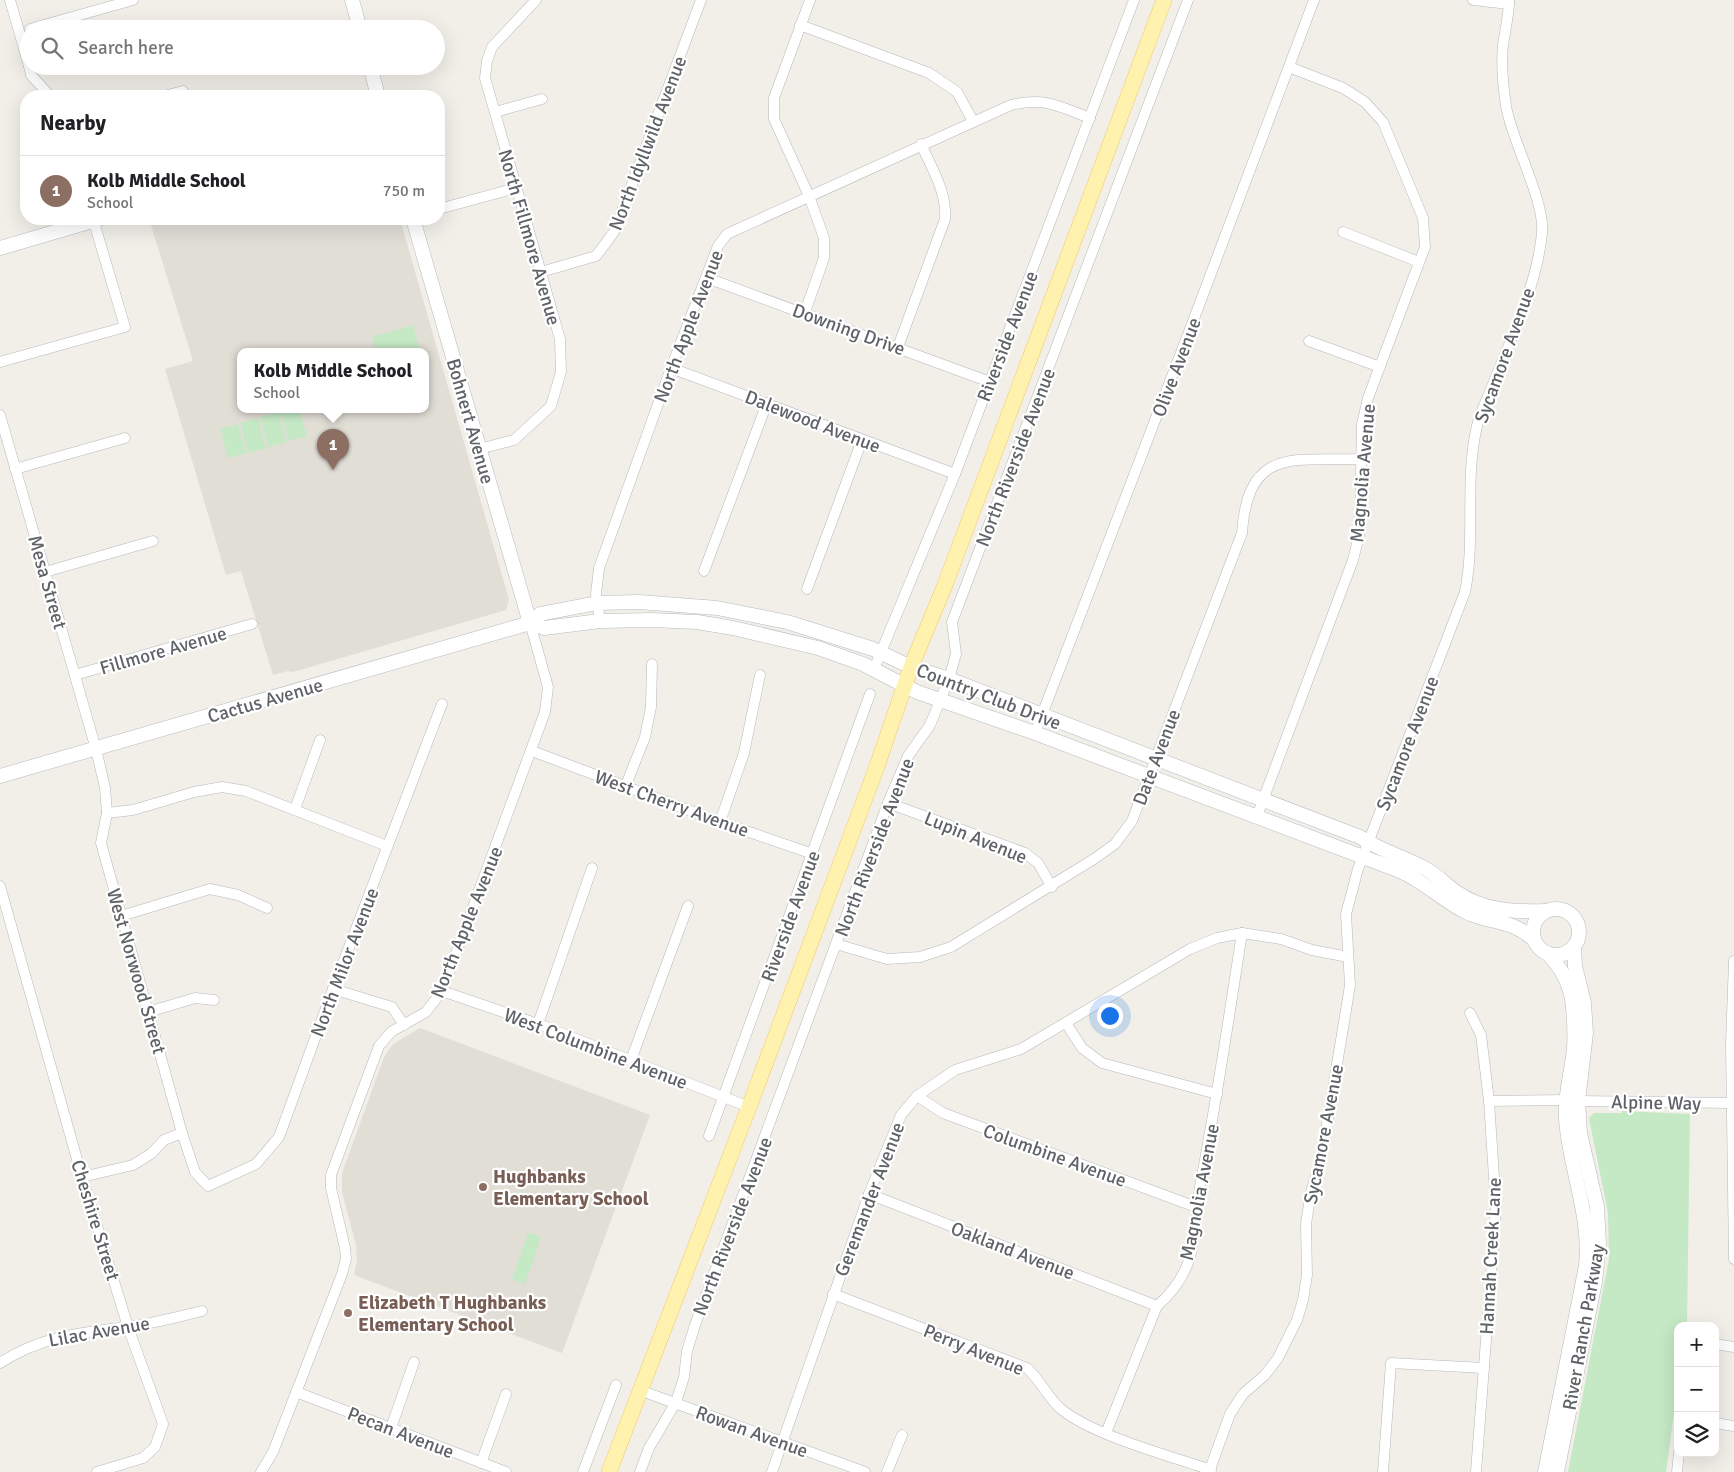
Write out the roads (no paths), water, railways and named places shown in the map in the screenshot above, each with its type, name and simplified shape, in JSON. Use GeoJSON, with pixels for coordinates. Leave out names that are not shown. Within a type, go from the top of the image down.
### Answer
{"type":"FeatureCollection","features":[{"type":"Feature","properties":{"kind":"main road","name":"North Riverside Avenue"},"geometry":{"type":"LineString","coordinates":[[609,1472],[749,1107],[911,667],[945,585],[1164,0]]}},
{"type":"Feature","properties":{"kind":"street"},"geometry":{"type":"LineString","coordinates":[[10,0],[21,20]]}},
{"type":"Feature","properties":{"kind":"street"},"geometry":{"type":"LineString","coordinates":[[62,20],[133,0]]}},
{"type":"Feature","properties":{"kind":"street","name":"North Fillmore Avenue"},"geometry":{"type":"LineString","coordinates":[[479,449],[514,440],[551,406],[561,372],[562,354],[541,272],[486,78],[487,61],[492,46],[536,0]]}},
{"type":"Feature","properties":{"kind":"street","name":"North Idyllwild Avenue"},"geometry":{"type":"LineString","coordinates":[[541,272],[596,256],[614,232],[701,0]]}},
{"type":"Feature","properties":{"kind":"street"},"geometry":{"type":"LineString","coordinates":[[805,312],[824,258],[824,238],[809,196],[774,119],[774,98],[810,0]]}},
{"type":"Feature","properties":{"kind":"street","name":"Riverside Avenue"},"geometry":{"type":"LineString","coordinates":[[868,667],[881,652],[955,474],[1134,0]]}},
{"type":"Feature","properties":{"kind":"street","name":"North Riverside Avenue"},"geometry":{"type":"LineString","coordinates":[[640,1472],[649,1448],[676,1402],[684,1377],[687,1351],[695,1325],[888,803],[908,756],[930,725],[949,679],[956,654],[952,622],[1188,0]]}},
{"type":"Feature","properties":{"kind":"street","name":"Olive Avenue"},"geometry":{"type":"LineString","coordinates":[[1035,733],[1314,0]]}},
{"type":"Feature","properties":{"kind":"street"},"geometry":{"type":"LineString","coordinates":[[1473,0],[1509,2]]}},
{"type":"Feature","properties":{"kind":"street"},"geometry":{"type":"LineString","coordinates":[[356,1],[359,20]]}},
{"type":"Feature","properties":{"kind":"street","name":"Sycamore Avenue"},"geometry":{"type":"LineString","coordinates":[[1210,1471],[1230,1414],[1243,1394],[1265,1375],[1278,1358],[1297,1320],[1303,1300],[1307,1276],[1306,1224],[1311,1192],[1321,1160],[1350,985],[1346,914],[1353,884],[1362,858],[1465,592],[1470,568],[1471,464],[1477,425],[1528,295],[1542,232],[1541,214],[1506,107],[1503,79],[1503,46],[1509,2]]}},
{"type":"Feature","properties":{"kind":"street"},"geometry":{"type":"LineString","coordinates":[[800,25],[929,73],[957,92],[973,122]]}},
{"type":"Feature","properties":{"kind":"street","name":"Magnolia Avenue"},"geometry":{"type":"LineString","coordinates":[[1256,816],[1353,560],[1360,531],[1362,424],[1368,398],[1425,247],[1423,218],[1383,122],[1365,102],[1343,88],[1288,67]]}},
{"type":"Feature","properties":{"kind":"street"},"geometry":{"type":"LineString","coordinates":[[31,75],[45,90]]}},
{"type":"Feature","properties":{"kind":"street"},"geometry":{"type":"LineString","coordinates":[[372,75],[376,90]]}},
{"type":"Feature","properties":{"kind":"street"},"geometry":{"type":"LineString","coordinates":[[495,112],[542,99]]}},
{"type":"Feature","properties":{"kind":"street","name":"North Apple Avenue"},"geometry":{"type":"LineString","coordinates":[[600,621],[596,594],[599,568],[671,368],[718,246],[727,234],[921,144],[1011,105],[1032,100],[1053,104],[1090,118]]}},
{"type":"Feature","properties":{"kind":"street"},"geometry":{"type":"LineString","coordinates":[[898,347],[945,219],[946,204],[942,189],[921,144]]}},
{"type":"Feature","properties":{"kind":"street"},"geometry":{"type":"LineString","coordinates":[[445,207],[516,188]]}},
{"type":"Feature","properties":{"kind":"street"},"geometry":{"type":"LineString","coordinates":[[0,248],[75,225]]}},
{"type":"Feature","properties":{"kind":"street"},"geometry":{"type":"LineString","coordinates":[[0,362],[125,327],[97,225]]}},
{"type":"Feature","properties":{"kind":"street","name":"Bohnert Avenue"},"geometry":{"type":"LineString","coordinates":[[415,225],[530,623]]}},
{"type":"Feature","properties":{"kind":"street"},"geometry":{"type":"LineString","coordinates":[[1344,232],[1418,262]]}},
{"type":"Feature","properties":{"kind":"street","name":"Downing Drive"},"geometry":{"type":"LineString","coordinates":[[707,278],[805,312],[990,382]]}},
{"type":"Feature","properties":{"kind":"street"},"geometry":{"type":"LineString","coordinates":[[1309,341],[1380,367]]}},
{"type":"Feature","properties":{"kind":"street","name":"Dalewood Avenue"},"geometry":{"type":"LineString","coordinates":[[671,368],[955,474]]}},
{"type":"Feature","properties":{"kind":"street"},"geometry":{"type":"LineString","coordinates":[[704,571],[767,403]]}},
{"type":"Feature","properties":{"kind":"street","name":"Mesa Street"},"geometry":{"type":"LineString","coordinates":[[0,415],[96,749]]}},
{"type":"Feature","properties":{"kind":"street"},"geometry":{"type":"LineString","coordinates":[[16,469],[125,438]]}},
{"type":"Feature","properties":{"kind":"street"},"geometry":{"type":"LineString","coordinates":[[806,589],[862,440]]}},
{"type":"Feature","properties":{"kind":"street","name":"Date Avenue"},"geometry":{"type":"LineString","coordinates":[[836,944],[887,959],[920,957],[951,947],[1052,886],[1115,844],[1132,821],[1242,533],[1243,513],[1249,490],[1263,471],[1284,461],[1362,459]]}},
{"type":"Feature","properties":{"kind":"street"},"geometry":{"type":"LineString","coordinates":[[45,572],[153,540]]}},
{"type":"Feature","properties":{"kind":"street","name":"Country Club Drive"},"geometry":{"type":"LineString","coordinates":[[1534,940],[1519,927],[1470,914],[1416,878],[1035,733],[941,700],[905,686],[868,667],[818,648],[733,628],[652,620],[600,621],[544,628],[530,623],[540,614],[597,604],[639,602],[717,608],[787,622],[881,652],[911,667],[949,679],[1041,716],[1156,758],[1360,837],[1368,843],[1425,868],[1457,893],[1482,905],[1519,912],[1545,911]]}},
{"type":"Feature","properties":{"kind":"street","name":"North Apple Avenue"},"geometry":{"type":"LineString","coordinates":[[261,1472],[273,1452],[319,1339],[346,1259],[331,1188],[334,1164],[379,1046],[391,1032],[426,1012],[442,991],[545,712],[548,688],[530,623]]}},
{"type":"Feature","properties":{"kind":"street","name":"Cactus Avenue"},"geometry":{"type":"LineString","coordinates":[[0,776],[530,623]]}},
{"type":"Feature","properties":{"kind":"street","name":"Fillmore Avenue"},"geometry":{"type":"LineString","coordinates":[[75,675],[252,624]]}},
{"type":"Feature","properties":{"kind":"street"},"geometry":{"type":"LineString","coordinates":[[626,786],[645,737],[652,707],[652,664]]}},
{"type":"Feature","properties":{"kind":"street"},"geometry":{"type":"LineString","coordinates":[[720,822],[744,753],[760,675]]}},
{"type":"Feature","properties":{"kind":"street","name":"Riverside Avenue"},"geometry":{"type":"LineString","coordinates":[[709,1136],[814,854],[870,694]]}},
{"type":"Feature","properties":{"kind":"street","name":"North Milor Avenue"},"geometry":{"type":"LineString","coordinates":[[208,1186],[256,1164],[279,1137],[332,989],[442,704]]}},
{"type":"Feature","properties":{"kind":"street"},"geometry":{"type":"LineString","coordinates":[[295,810],[320,740]]}},
{"type":"Feature","properties":{"kind":"street","name":"West Norwood Street"},"geometry":{"type":"LineString","coordinates":[[96,749],[105,788],[107,812],[101,843],[182,1133],[195,1172],[208,1186]]}},
{"type":"Feature","properties":{"kind":"street","name":"West Cherry Avenue"},"geometry":{"type":"LineString","coordinates":[[532,751],[720,822],[814,854]]}},
{"type":"Feature","properties":{"kind":"street"},"geometry":{"type":"LineString","coordinates":[[107,812],[133,810],[194,792],[222,787],[246,791],[387,846]]}},
{"type":"Feature","properties":{"kind":"street","name":"Lupin Avenue"},"geometry":{"type":"LineString","coordinates":[[888,803],[1025,853],[1038,863],[1052,886]]}},
{"type":"Feature","properties":{"kind":"street"},"geometry":{"type":"LineString","coordinates":[[538,1024],[592,868]]}},
{"type":"Feature","properties":{"kind":"street","name":"Cheshire Street"},"geometry":{"type":"LineString","coordinates":[[0,886],[31,989],[82,1177],[128,1327],[164,1424],[156,1447],[143,1458],[97,1472]]}},
{"type":"Feature","properties":{"kind":"street"},"geometry":{"type":"LineString","coordinates":[[121,916],[210,890],[238,896],[267,908]]}},
{"type":"Feature","properties":{"kind":"street"},"geometry":{"type":"LineString","coordinates":[[631,1060],[688,906]]}},
{"type":"Feature","properties":{"kind":"street"},"geometry":{"type":"LineString","coordinates":[[1558,908],[1573,916],[1579,930],[1574,946],[1562,954],[1547,953],[1534,940],[1534,923],[1545,911],[1558,908]]}},
{"type":"Feature","properties":{"kind":"street","name":"Magnolia Avenue"},"geometry":{"type":"LineString","coordinates":[[1106,1433],[1157,1306],[1169,1296],[1188,1261],[1194,1240],[1196,1207],[1217,1094],[1242,933]]}},
{"type":"Feature","properties":{"kind":"street","name":"Geremander Avenue"},"geometry":{"type":"LineString","coordinates":[[772,1472],[784,1443],[869,1194],[901,1115],[918,1096],[955,1070],[1021,1049],[1190,949],[1217,938],[1242,933],[1281,939],[1312,950],[1348,957]]}},
{"type":"Feature","properties":{"kind":"street","name":"River Ranch Parkway"},"geometry":{"type":"LineString","coordinates":[[1557,1472],[1599,1257],[1597,1207],[1572,1100],[1586,1033],[1584,1003],[1575,966],[1574,946]]}},
{"type":"Feature","properties":{"kind":"street","name":"River Ranch Parkway"},"geometry":{"type":"LineString","coordinates":[[1545,1472],[1587,1254],[1584,1208],[1568,1139],[1572,1100],[1574,1014],[1566,978],[1547,953]]}},
{"type":"Feature","properties":{"kind":"street"},"geometry":{"type":"LineString","coordinates":[[1734,961],[1732,1044],[1734,1259]]}},
{"type":"Feature","properties":{"kind":"street"},"geometry":{"type":"LineString","coordinates":[[332,989],[392,1007],[404,1025]]}},
{"type":"Feature","properties":{"kind":"street","name":"West Columbine Avenue"},"geometry":{"type":"LineString","coordinates":[[442,991],[538,1024],[749,1107]]}},
{"type":"Feature","properties":{"kind":"street"},"geometry":{"type":"LineString","coordinates":[[148,1012],[195,998],[214,1000]]}},
{"type":"Feature","properties":{"kind":"street","name":"Hannah Creek Lane"},"geometry":{"type":"LineString","coordinates":[[1470,1013],[1481,1035],[1489,1101],[1496,1208],[1476,1472]]}},
{"type":"Feature","properties":{"kind":"street"},"geometry":{"type":"LineString","coordinates":[[1066,1022],[1082,1048],[1102,1063],[1217,1094]]}},
{"type":"Feature","properties":{"kind":"street","name":"Columbine Avenue"},"geometry":{"type":"LineString","coordinates":[[918,1096],[943,1113],[1196,1207]]}},
{"type":"Feature","properties":{"kind":"street","name":"Alpine Way"},"geometry":{"type":"LineString","coordinates":[[1489,1101],[1572,1100],[1733,1103]]}},
{"type":"Feature","properties":{"kind":"street"},"geometry":{"type":"LineString","coordinates":[[82,1177],[133,1165],[152,1153],[164,1140],[182,1133]]}},
{"type":"Feature","properties":{"kind":"street","name":"Oakland Avenue"},"geometry":{"type":"LineString","coordinates":[[869,1194],[1157,1306]]}},
{"type":"Feature","properties":{"kind":"street","name":"Perry Avenue"},"geometry":{"type":"LineString","coordinates":[[834,1294],[1027,1368],[1041,1381],[1051,1399],[1075,1419],[1106,1433],[1210,1471]]}},
{"type":"Feature","properties":{"kind":"street","name":"Lilac Avenue"},"geometry":{"type":"LineString","coordinates":[[0,1363],[16,1352],[40,1342],[70,1334],[128,1327],[202,1311]]}},
{"type":"Feature","properties":{"kind":"street"},"geometry":{"type":"LineString","coordinates":[[1719,1345],[1734,1347]]}},
{"type":"Feature","properties":{"kind":"street"},"geometry":{"type":"LineString","coordinates":[[390,1428],[414,1362]]}},
{"type":"Feature","properties":{"kind":"street"},"geometry":{"type":"LineString","coordinates":[[1382,1472],[1391,1362],[1484,1368]]}},
{"type":"Feature","properties":{"kind":"street"},"geometry":{"type":"LineString","coordinates":[[583,1472],[616,1385]]}},
{"type":"Feature","properties":{"kind":"street","name":"Rowan Avenue"},"geometry":{"type":"LineString","coordinates":[[639,1390],[865,1472]]}},
{"type":"Feature","properties":{"kind":"street","name":"Pecan Avenue"},"geometry":{"type":"LineString","coordinates":[[296,1392],[506,1472]]}},
{"type":"Feature","properties":{"kind":"street"},"geometry":{"type":"LineString","coordinates":[[481,1462],[506,1394]]}},
{"type":"Feature","properties":{"kind":"street"},"geometry":{"type":"LineString","coordinates":[[1719,1424],[1734,1426]]}},
{"type":"Feature","properties":{"kind":"street"},"geometry":{"type":"LineString","coordinates":[[887,1472],[902,1435]]}},
{"type":"Feature","properties":{"kind":"street"},"geometry":{"type":"LineString","coordinates":[[1676,1472],[1678,1457]]}},
{"type":"Feature","properties":{"kind":"place","name":"Kolb Middle School"},"geometry":{"type":"Point","coordinates":[333,470]}},
{"type":"Feature","properties":{"kind":"place","name":"Hughbanks Elementary School"},"geometry":{"type":"Point","coordinates":[483,1187]}},
{"type":"Feature","properties":{"kind":"place","name":"Elizabeth T Hughbanks Elementary School"},"geometry":{"type":"Point","coordinates":[348,1313]}}]}
